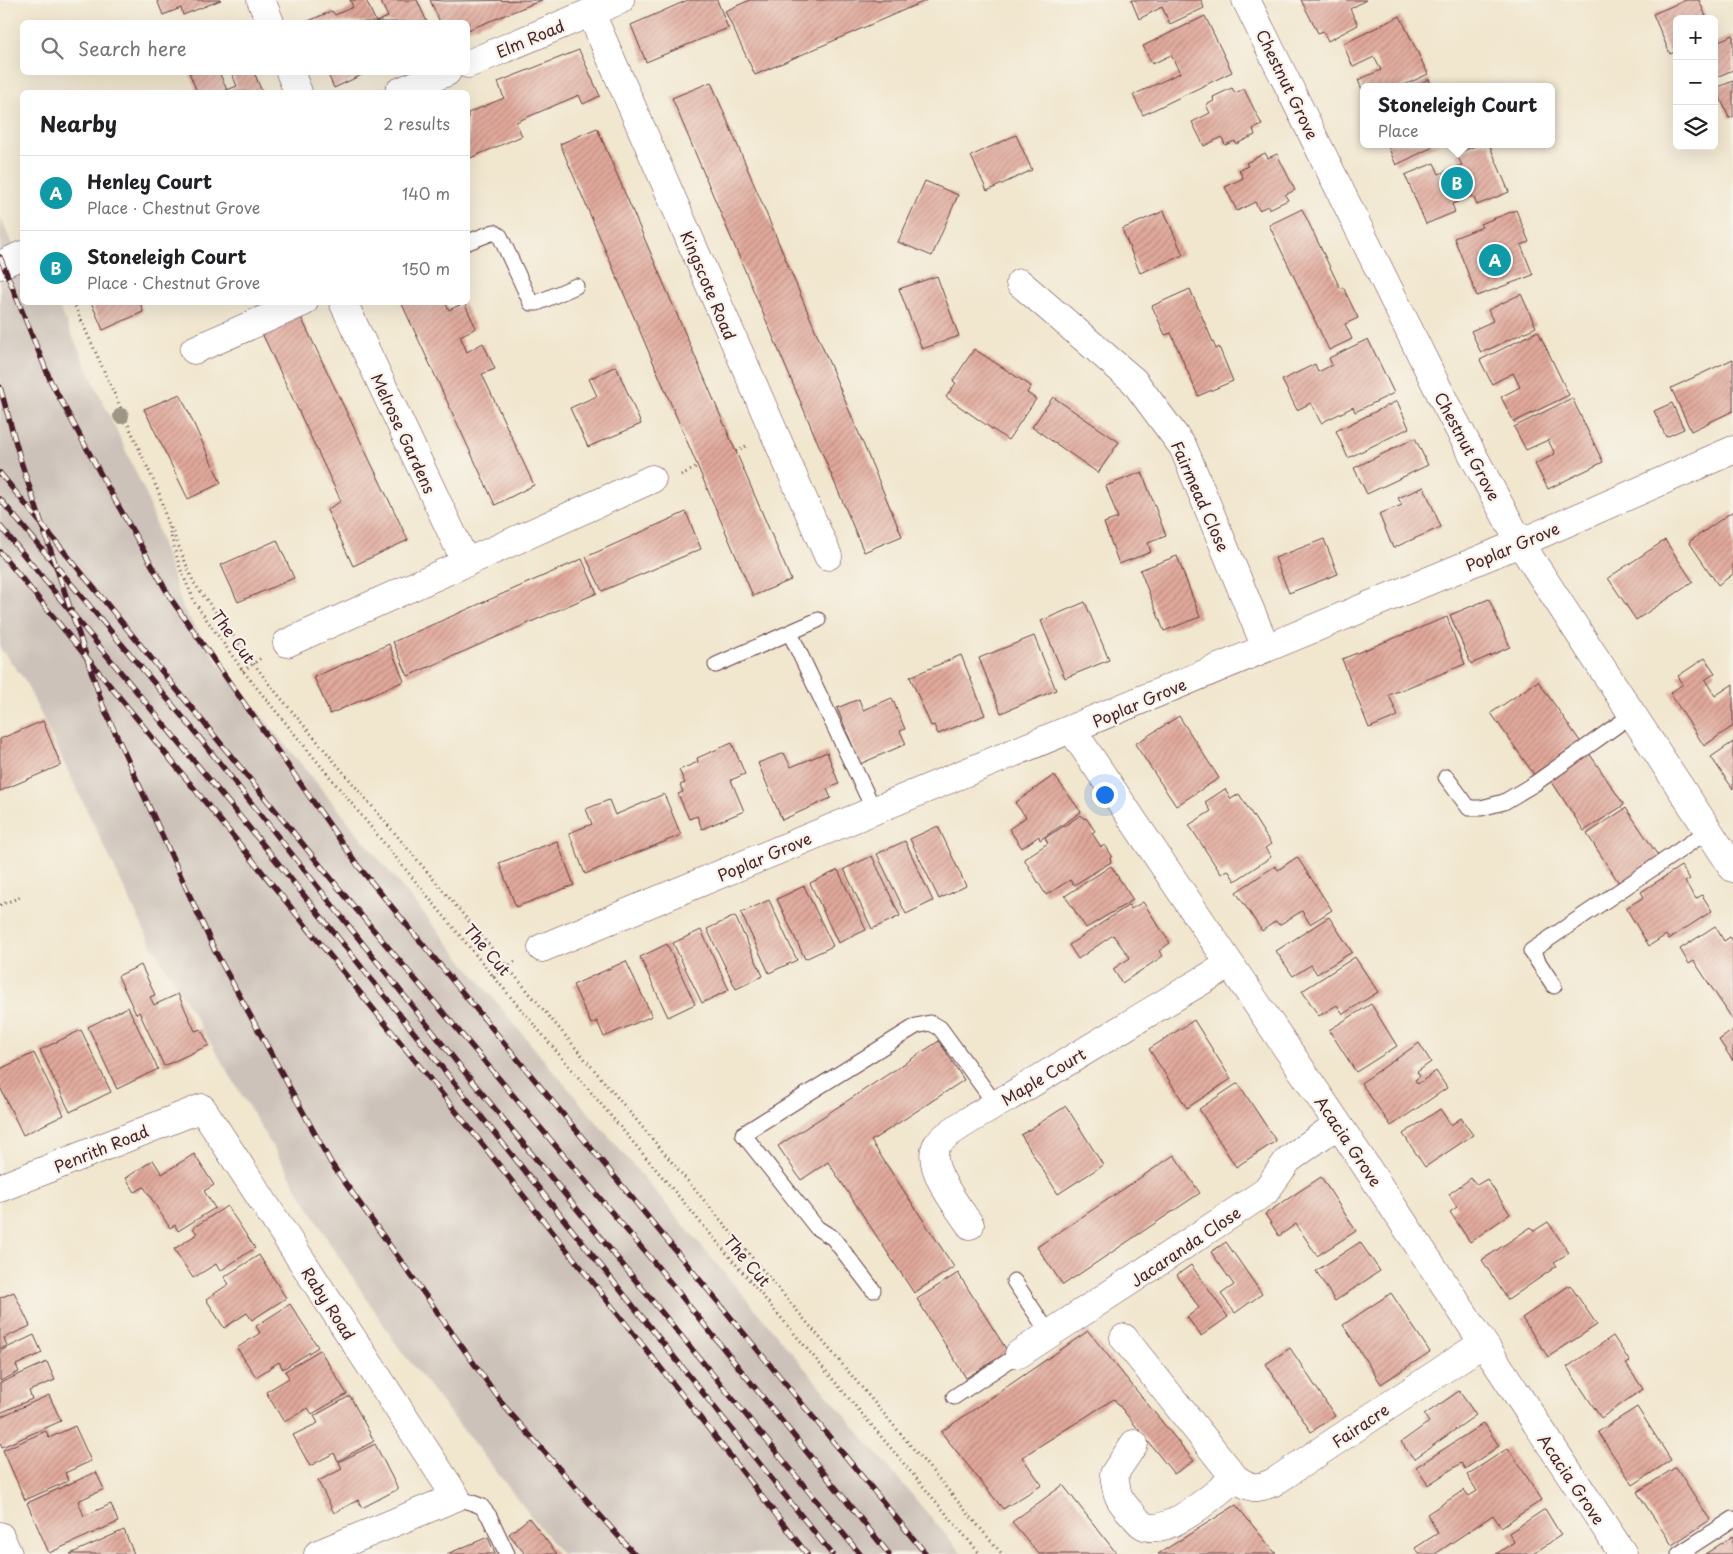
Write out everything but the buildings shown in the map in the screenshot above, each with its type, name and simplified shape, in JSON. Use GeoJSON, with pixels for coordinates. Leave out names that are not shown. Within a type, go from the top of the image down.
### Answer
{"type":"FeatureCollection","features":[{"type":"Feature","properties":{"kind":"street"},"geometry":{"type":"LineString","coordinates":[[261,0],[269,20]]}},
{"type":"Feature","properties":{"kind":"street","name":"Chestnut Grove"},"geometry":{"type":"LineString","coordinates":[[1246,0],[1446,405],[1520,543],[1733,868]]}},
{"type":"Feature","properties":{"kind":"street","name":"Elm Road"},"geometry":{"type":"LineString","coordinates":[[470,63],[604,5]]}},
{"type":"Feature","properties":{"kind":"street","name":"Kingscote Road"},"geometry":{"type":"LineString","coordinates":[[604,5],[828,556]]}},
{"type":"Feature","properties":{"kind":"street"},"geometry":{"type":"LineString","coordinates":[[291,75],[297,90]]}},
{"type":"Feature","properties":{"kind":"street"},"geometry":{"type":"LineString","coordinates":[[404,90],[440,75]]}},
{"type":"Feature","properties":{"kind":"street"},"geometry":{"type":"LineString","coordinates":[[0,265],[20,256]]}},
{"type":"Feature","properties":{"kind":"street","name":"Fairmead Close"},"geometry":{"type":"LineString","coordinates":[[1020,283],[1134,381],[1183,447],[1266,648]]}},
{"type":"Feature","properties":{"kind":"street"},"geometry":{"type":"LineString","coordinates":[[194,350],[297,305]]}},
{"type":"Feature","properties":{"kind":"street","name":"Melrose Gardens"},"geometry":{"type":"LineString","coordinates":[[344,305],[466,563]]}},
{"type":"Feature","properties":{"kind":"street","name":"Poplar Grove"},"geometry":{"type":"LineString","coordinates":[[542,948],[1520,543],[1733,450]]}},
{"type":"Feature","properties":{"kind":"street"},"geometry":{"type":"LineString","coordinates":[[287,643],[652,479]]}},
{"type":"Feature","properties":{"kind":"street","name":"Acacia Grove"},"geometry":{"type":"LineString","coordinates":[[1072,730],[1338,1124],[1622,1554]]}},
{"type":"Feature","properties":{"kind":"street","name":"Maple Court"},"geometry":{"type":"LineString","coordinates":[[970,1225],[940,1180],[934,1160],[937,1145],[956,1130],[996,1105],[1230,964]]}},
{"type":"Feature","properties":{"kind":"street","name":"Penrith Road"},"geometry":{"type":"LineString","coordinates":[[0,1188],[202,1108]]}},
{"type":"Feature","properties":{"kind":"street","name":"Raby Road"},"geometry":{"type":"LineString","coordinates":[[202,1108],[456,1497]]}},
{"type":"Feature","properties":{"kind":"street","name":"Jacaranda Close"},"geometry":{"type":"LineString","coordinates":[[1019,1354],[1265,1192],[1288,1160],[1338,1124]]}},
{"type":"Feature","properties":{"kind":"street","name":"Fairacre"},"geometry":{"type":"LineString","coordinates":[[1124,1338],[1235,1478],[1249,1487],[1263,1487],[1274,1482],[1483,1343]]}},
{"type":"Feature","properties":{"kind":"street"},"geometry":{"type":"LineString","coordinates":[[1134,1444],[1114,1474],[1117,1497],[1142,1525],[1152,1528],[1165,1528],[1178,1521],[1235,1478]]}},
{"type":"Feature","properties":{"kind":"street"},"geometry":{"type":"LineString","coordinates":[[318,1554],[456,1497]]}},
{"type":"Feature","properties":{"kind":"street"},"geometry":{"type":"LineString","coordinates":[[0,1536],[8,1554]]}},
{"type":"Feature","properties":{"kind":"lane"},"geometry":{"type":"LineString","coordinates":[[470,241],[494,232],[500,236],[531,303],[537,303],[576,286]]}},
{"type":"Feature","properties":{"kind":"lane"},"geometry":{"type":"LineString","coordinates":[[716,665],[818,620]]}},
{"type":"Feature","properties":{"kind":"lane"},"geometry":{"type":"LineString","coordinates":[[790,633],[874,810]]}},
{"type":"Feature","properties":{"kind":"lane"},"geometry":{"type":"LineString","coordinates":[[1446,777],[1469,808],[1481,808],[1504,802],[1534,784],[1633,714]]}},
{"type":"Feature","properties":{"kind":"lane"},"geometry":{"type":"LineString","coordinates":[[1554,986],[1531,951],[1708,831]]}},
{"type":"Feature","properties":{"kind":"lane"},"geometry":{"type":"LineString","coordinates":[[874,1290],[833,1238],[817,1228],[743,1134],[916,1026],[930,1023],[940,1028],[996,1105]]}},
{"type":"Feature","properties":{"kind":"lane"},"geometry":{"type":"LineString","coordinates":[[1014,1281],[1050,1335]]}},
{"type":"Feature","properties":{"kind":"lane"},"geometry":{"type":"LineString","coordinates":[[954,1397],[1019,1354]]}},
{"type":"Feature","properties":{"kind":"lane"},"geometry":{"type":"LineString","coordinates":[[456,1497],[481,1506],[489,1516],[507,1554]]}},
{"type":"Feature","properties":{"kind":"lane"},"geometry":{"type":"LineString","coordinates":[[1679,1554],[1733,1519]]}},
{"type":"Feature","properties":{"kind":"path","name":"The Cut"},"geometry":{"type":"LineString","coordinates":[[74,305],[151,475],[166,514],[180,568],[194,602],[243,671],[493,976],[980,1554]]}},
{"type":"Feature","properties":{"kind":"path"},"geometry":{"type":"LineString","coordinates":[[166,514],[194,583],[269,684],[1002,1554]]}},
{"type":"Feature","properties":{"kind":"path"},"geometry":{"type":"LineString","coordinates":[[0,905],[23,896]]}},
{"type":"Feature","properties":{"kind":"shaded area"},"geometry":{"type":"Polygon","coordinates":[[[0,216],[20,263],[20,305],[58,305],[146,494],[183,608],[218,663],[544,1060],[962,1554],[561,1554],[399,1348],[333,1248],[149,940],[24,679],[0,648],[0,216]]]}},
{"type":"Feature","properties":{"kind":"railway"},"geometry":{"type":"LineString","coordinates":[[0,257],[51,382],[171,599],[359,867],[926,1554]]}},
{"type":"Feature","properties":{"kind":"railway"},"geometry":{"type":"LineString","coordinates":[[0,387],[22,465],[103,706],[215,951],[331,1163],[505,1407],[634,1554]]}},
{"type":"Feature","properties":{"kind":"railway"},"geometry":{"type":"LineString","coordinates":[[0,473],[355,908],[657,1266],[889,1554]]}},
{"type":"Feature","properties":{"kind":"railway"},"geometry":{"type":"LineString","coordinates":[[0,499],[191,727],[463,1070],[860,1554]]}},
{"type":"Feature","properties":{"kind":"railway"},"geometry":{"type":"LineString","coordinates":[[0,526],[270,853],[832,1554]]}},
{"type":"Feature","properties":{"kind":"railway"},"geometry":{"type":"LineString","coordinates":[[0,552],[407,1050],[807,1554]]}},
{"type":"Feature","properties":{"kind":"place","name":"Stoneleigh Court"},"geometry":{"type":"Point","coordinates":[1457,183]}},
{"type":"Feature","properties":{"kind":"place","name":"Henley Court"},"geometry":{"type":"Point","coordinates":[1495,260]}}]}
